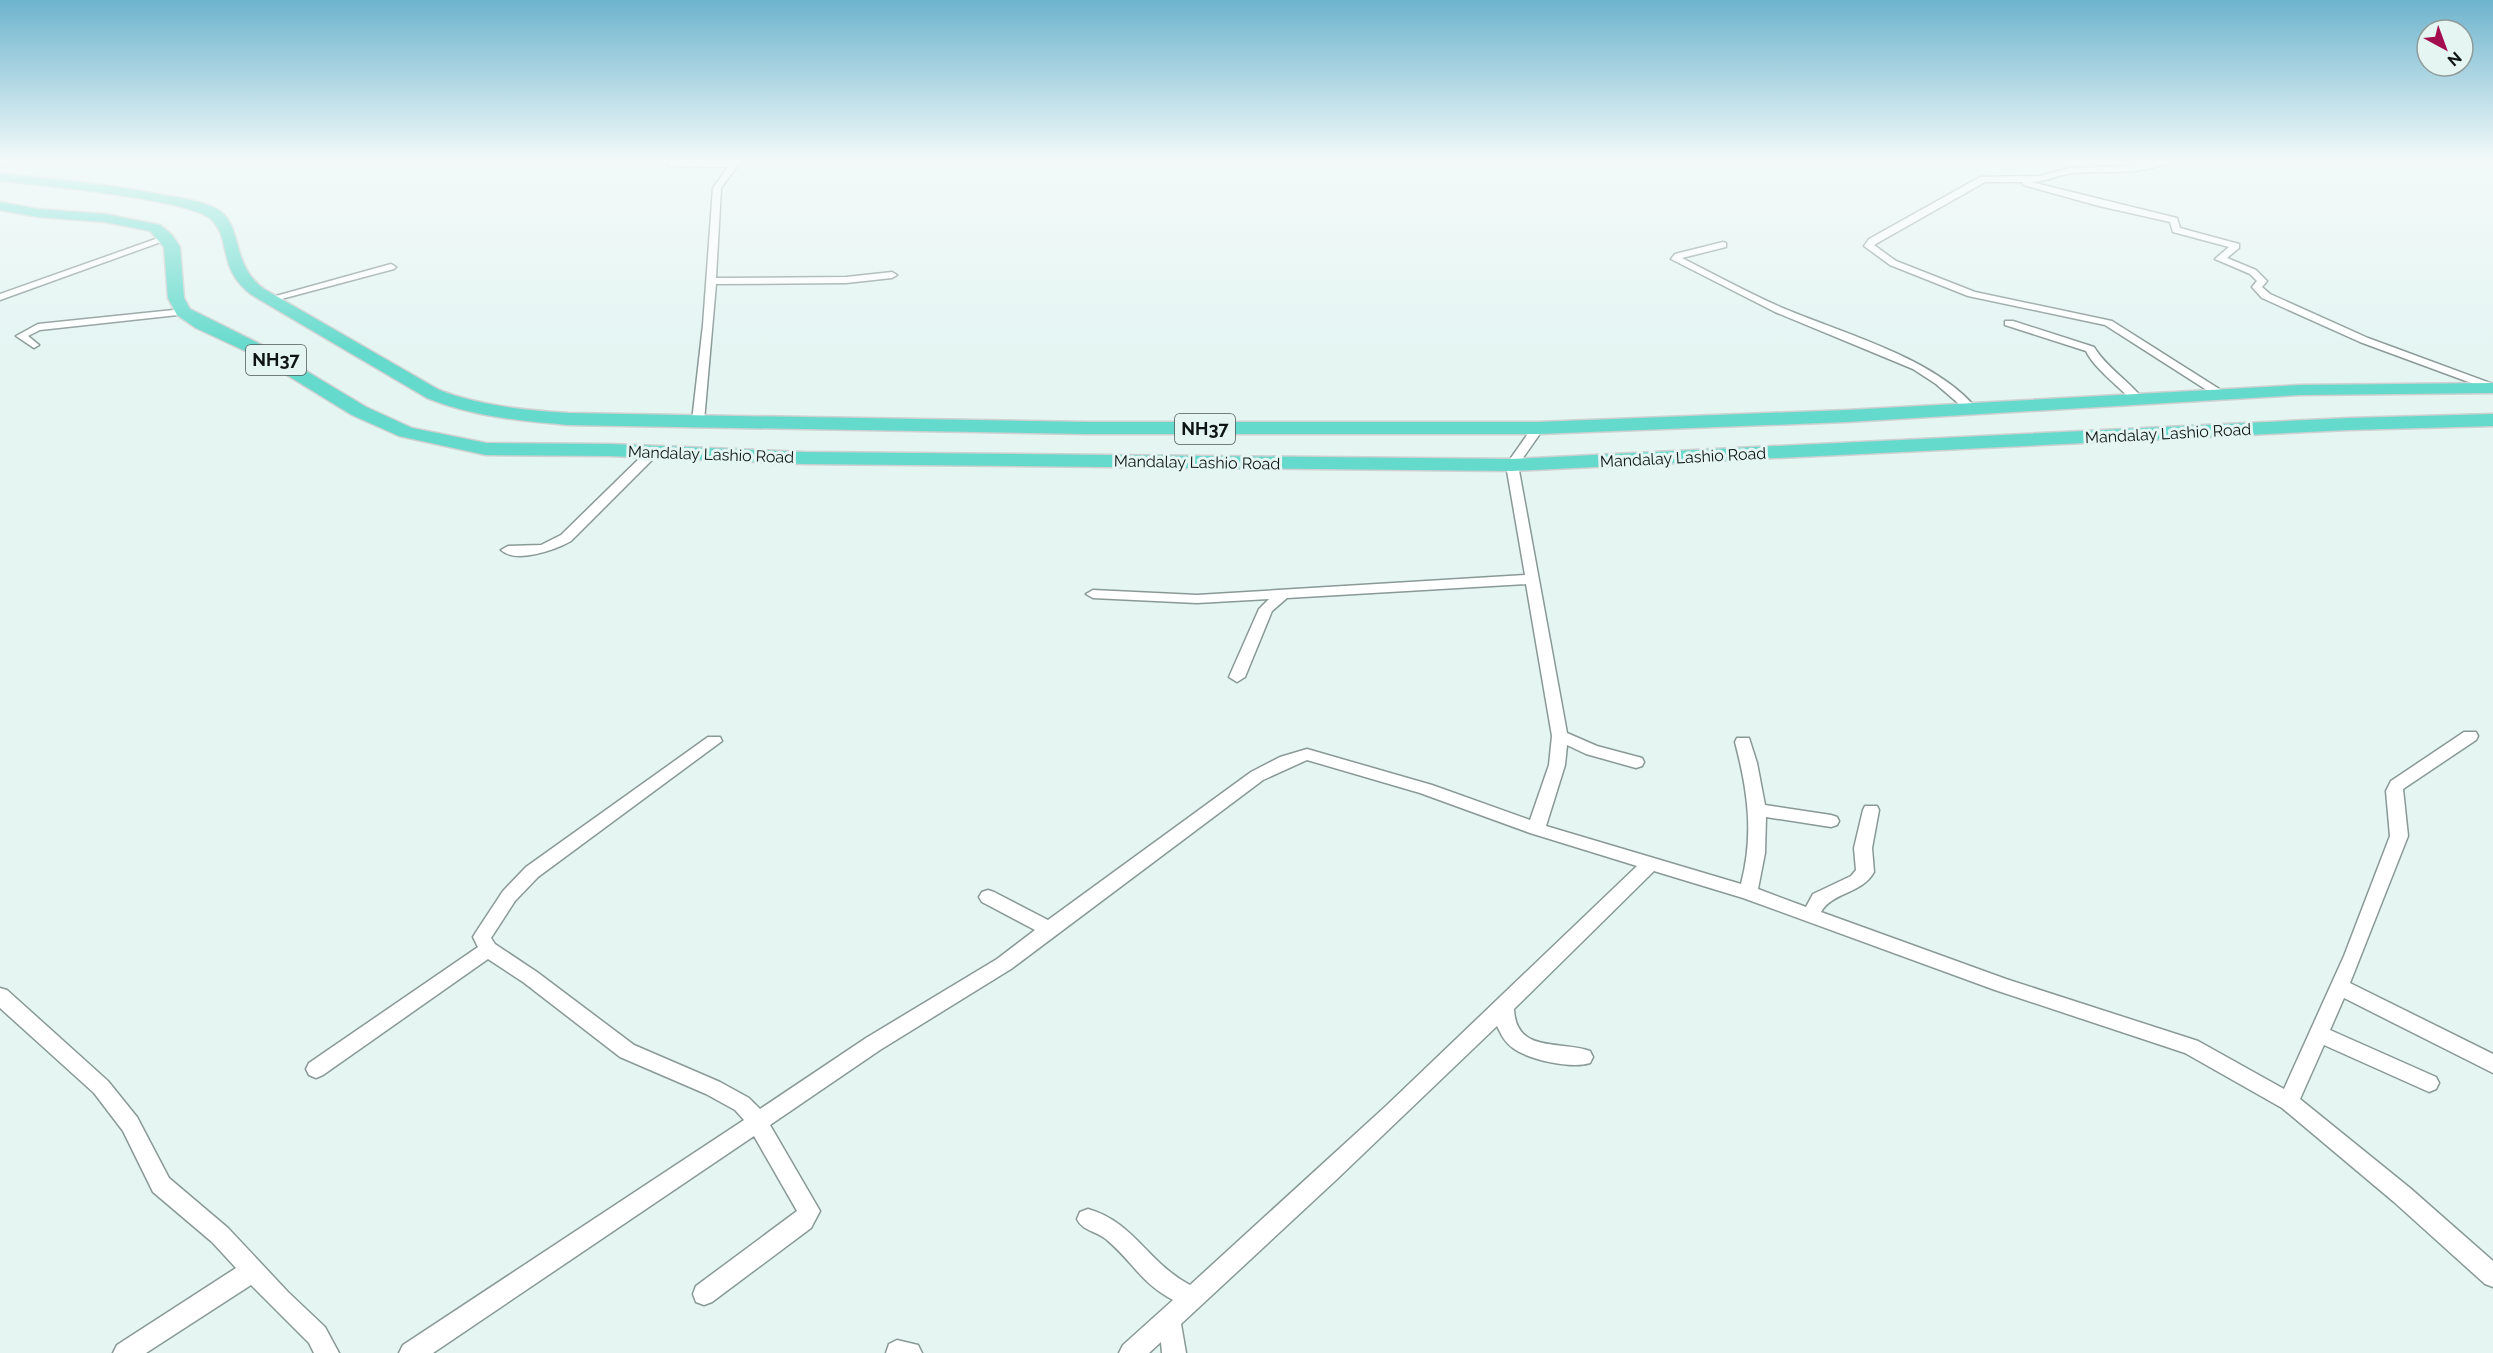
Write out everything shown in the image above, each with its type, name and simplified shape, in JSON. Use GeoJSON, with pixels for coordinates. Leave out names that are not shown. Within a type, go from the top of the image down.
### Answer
{"type":"FeatureCollection","features":[{"type":"Feature","properties":{"kind":"highway"},"geometry":{"type":"LineString","coordinates":[[139,224],[146,225],[167,237],[175,265],[176,298],[183,312]]}},
{"type":"Feature","properties":{"kind":"highway","name":"Mandalay Lashio Road"},"geometry":{"type":"LineString","coordinates":[[221,224],[228,234],[238,272],[246,282],[270,299],[433,394],[479,409],[538,417],[1087,428],[1538,428],[1847,416],[2220,394],[2399,387],[2493,388]]}},
{"type":"Feature","properties":{"kind":"highway","name":"Mandalay Lashio Road"},"geometry":{"type":"LineString","coordinates":[[183,312],[202,324],[262,352],[359,411],[406,432],[486,449],[692,453],[804,458],[1512,465],[2349,424],[2493,420]]}},
{"type":"Feature","properties":{"kind":"highway"},"geometry":{"type":"LineString","coordinates":[[692,453],[704,421]]}},
{"type":"Feature","properties":{"kind":"street"},"geometry":{"type":"LineString","coordinates":[[704,421],[715,224]]}},
{"type":"Feature","properties":{"kind":"street"},"geometry":{"type":"LineString","coordinates":[[1901,224],[1872,241],[1869,246],[1893,263],[1972,294],[2108,323],[2220,394]]}},
{"type":"Feature","properties":{"kind":"street"},"geometry":{"type":"LineString","coordinates":[[2175,224],[2176,230],[2236,246],[2220,259],[2253,272],[2262,281],[2257,287],[2266,296],[2364,340],[2493,388]]}},
{"type":"Feature","properties":{"kind":"street"},"geometry":{"type":"LineString","coordinates":[[0,297],[167,237]]}},
{"type":"Feature","properties":{"kind":"street"},"geometry":{"type":"LineString","coordinates":[[1723,245],[1676,257],[1779,310],[1917,367],[1940,382],[1970,408]]}},
{"type":"Feature","properties":{"kind":"street"},"geometry":{"type":"LineString","coordinates":[[270,299],[391,267]]}},
{"type":"Feature","properties":{"kind":"street"},"geometry":{"type":"LineString","coordinates":[[711,281],[846,280],[892,275]]}},
{"type":"Feature","properties":{"kind":"street"},"geometry":{"type":"LineString","coordinates":[[34,345],[21,336],[38,327],[183,312]]}},
{"type":"Feature","properties":{"kind":"street"},"geometry":{"type":"LineString","coordinates":[[2009,323],[2090,349],[2096,361],[2111,372],[2138,399]]}},
{"type":"Feature","properties":{"kind":"street"},"geometry":{"type":"LineString","coordinates":[[1536,829],[1557,765],[1560,736],[1512,465],[1538,428]]}},
{"type":"Feature","properties":{"kind":"street"},"geometry":{"type":"LineString","coordinates":[[508,550],[530,552],[554,546],[566,538],[654,452]]}},
{"type":"Feature","properties":{"kind":"street"},"geometry":{"type":"LineString","coordinates":[[1093,594],[1197,599],[1282,595],[1346,588],[1435,587],[1533,579]]}},
{"type":"Feature","properties":{"kind":"street"},"geometry":{"type":"LineString","coordinates":[[1237,677],[1266,609],[1282,595]]}},
{"type":"Feature","properties":{"kind":"street"},"geometry":{"type":"LineString","coordinates":[[1560,736],[1592,750],[1636,762]]}},
{"type":"Feature","properties":{"kind":"street"},"geometry":{"type":"LineString","coordinates":[[2289,1102],[2340,987],[2399,836],[2394,791],[2397,784],[2470,736]]}},
{"type":"Feature","properties":{"kind":"street"},"geometry":{"type":"LineString","coordinates":[[704,1294],[803,1221],[809,1211],[755,1123],[752,1114],[742,1104],[713,1088],[627,1051],[530,977],[488,949],[482,937],[509,896],[532,872],[714,741]]}},
{"type":"Feature","properties":{"kind":"street"},"geometry":{"type":"LineString","coordinates":[[1743,742],[1759,810],[1758,855],[1748,893]]}},
{"type":"Feature","properties":{"kind":"street"},"geometry":{"type":"LineString","coordinates":[[411,1353],[873,1044],[1004,964],[1257,776],[1286,761],[1307,754],[1426,789],[1536,829],[1748,893],[2002,985],[2191,1047],[2289,1102],[2402,1195],[2493,1276]]}},
{"type":"Feature","properties":{"kind":"street"},"geometry":{"type":"LineString","coordinates":[[1759,810],[1831,821]]}},
{"type":"Feature","properties":{"kind":"street"},"geometry":{"type":"LineString","coordinates":[[1810,915],[1819,899],[1857,881],[1865,872],[1863,848],[1870,810]]}},
{"type":"Feature","properties":{"kind":"street"},"geometry":{"type":"LineString","coordinates":[[1131,1353],[1193,1298],[1504,1006],[1651,863]]}},
{"type":"Feature","properties":{"kind":"street"},"geometry":{"type":"LineString","coordinates":[[988,897],[1049,929]]}},
{"type":"Feature","properties":{"kind":"street"},"geometry":{"type":"LineString","coordinates":[[315,1069],[488,949]]}},
{"type":"Feature","properties":{"kind":"street"},"geometry":{"type":"LineString","coordinates":[[2340,987],[2493,1064]]}},
{"type":"Feature","properties":{"kind":"street"},"geometry":{"type":"LineString","coordinates":[[0,996],[102,1087],[130,1124],[161,1185],[178,1202],[206,1221],[317,1335],[327,1353]]}},
{"type":"Feature","properties":{"kind":"street"},"geometry":{"type":"LineString","coordinates":[[1504,1006],[1506,1026],[1520,1043],[1539,1053],[1583,1057]]}},
{"type":"Feature","properties":{"kind":"street"},"geometry":{"type":"LineString","coordinates":[[2320,1034],[2429,1083]]}},
{"type":"Feature","properties":{"kind":"street"},"geometry":{"type":"LineString","coordinates":[[1088,1220],[1104,1223],[1150,1272],[1193,1298]]}},
{"type":"Feature","properties":{"kind":"street"},"geometry":{"type":"LineString","coordinates":[[125,1353],[253,1270]]}},
{"type":"Feature","properties":{"kind":"street"},"geometry":{"type":"LineString","coordinates":[[1169,1320],[1174,1353]]}}]}
